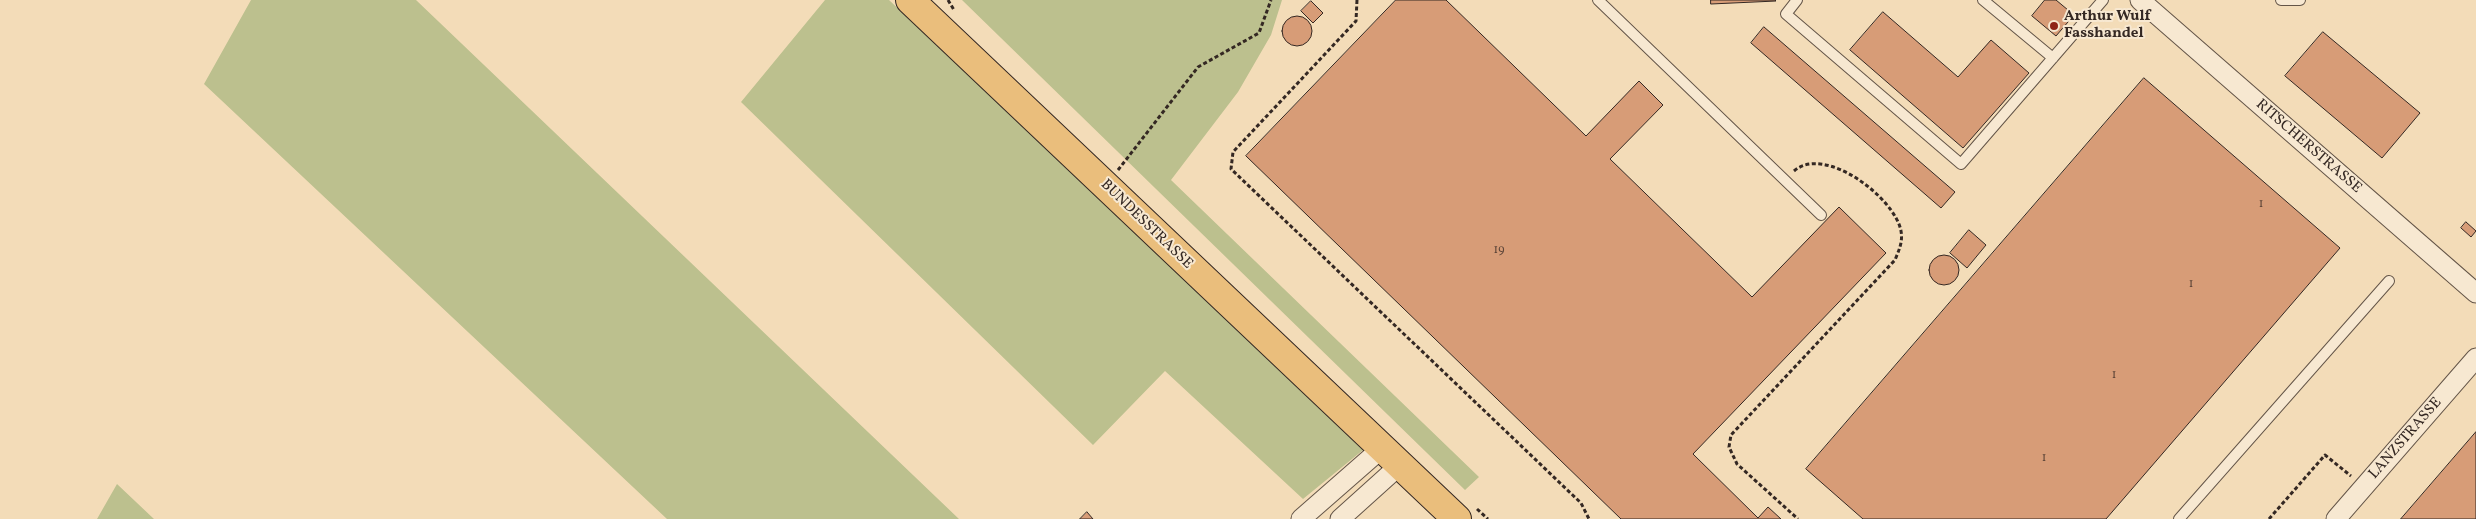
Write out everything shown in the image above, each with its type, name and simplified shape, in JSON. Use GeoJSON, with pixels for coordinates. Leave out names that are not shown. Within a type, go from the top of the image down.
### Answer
{"type":"FeatureCollection","features":[{"type":"Feature","properties":{"kind":"main road","name":"BUNDESSTRASSE"},"geometry":{"type":"LineString","coordinates":[[910,0],[1456,519]]}},
{"type":"Feature","properties":{"kind":"street","name":"RITSCHERSTRASSE"},"geometry":{"type":"LineString","coordinates":[[2140,0],[2476,294]]}},
{"type":"Feature","properties":{"kind":"street","name":"LANZSTRASSE"},"geometry":{"type":"LineString","coordinates":[[2336,519],[2476,358]]}},
{"type":"Feature","properties":{"kind":"street"},"geometry":{"type":"LineString","coordinates":[[1302,519],[1391,457]]}},
{"type":"Feature","properties":{"kind":"street"},"geometry":{"type":"LineString","coordinates":[[1340,519],[1391,457]]}},
{"type":"Feature","properties":{"kind":"lane"},"geometry":{"type":"LineString","coordinates":[[1598,0],[1821,215]]}},
{"type":"Feature","properties":{"kind":"lane"},"geometry":{"type":"LineString","coordinates":[[1798,0],[1786,14],[1961,164],[2103,0]]}},
{"type":"Feature","properties":{"kind":"lane"},"geometry":{"type":"LineString","coordinates":[[1983,0],[2053,58]]}},
{"type":"Feature","properties":{"kind":"lane"},"geometry":{"type":"LineString","coordinates":[[2281,0],[2300,0]]}},
{"type":"Feature","properties":{"kind":"lane"},"geometry":{"type":"LineString","coordinates":[[2179,519],[2389,281]]}},
{"type":"Feature","properties":{"kind":"path"},"geometry":{"type":"LineString","coordinates":[[1104,185],[1198,67],[1259,33],[1271,0]]}},
{"type":"Feature","properties":{"kind":"path"},"geometry":{"type":"LineString","coordinates":[[1357,0],[1356,21],[1232,152],[1231,169],[1581,503],[1588,519]]}},
{"type":"Feature","properties":{"kind":"path"},"geometry":{"type":"LineString","coordinates":[[1784,180],[1799,167],[1811,165],[1828,166],[1853,174],[1894,212],[1901,230],[1902,245],[1895,260],[1732,435],[1729,447],[1737,464],[1798,519]]}},
{"type":"Feature","properties":{"kind":"path"},"geometry":{"type":"LineString","coordinates":[[2269,519],[2325,454],[2364,486]]}},
{"type":"Feature","properties":{"kind":"green space"},"geometry":{"type":"Polygon","coordinates":[[[251,0],[416,0],[959,519],[667,519],[204,84],[251,0]]]}},
{"type":"Feature","properties":{"kind":"green space"},"geometry":{"type":"Polygon","coordinates":[[[825,0],[889,0],[1222,313],[1363,450],[1303,499],[1165,371],[1093,445],[741,102],[825,0]]]}},
{"type":"Feature","properties":{"kind":"green space"},"geometry":{"type":"Polygon","coordinates":[[[962,0],[1282,0],[1271,35],[1238,92],[1171,180],[1479,477],[1465,490],[962,0]]]}},
{"type":"Feature","properties":{"kind":"green space"},"geometry":{"type":"Polygon","coordinates":[[[117,484],[154,519],[97,519],[117,484]]]}},
{"type":"Feature","properties":{"kind":"building"},"geometry":{"type":"Polygon","coordinates":[[[1396,0],[1446,0],[1586,136],[1639,81],[1663,105],[1610,159],[1752,297],[1839,207],[1886,253],[1693,454],[1758,518],[1768,507],[1781,519],[1621,519],[1246,156],[1396,0]]]}},
{"type":"Feature","properties":{"kind":"building"},"geometry":{"type":"Polygon","coordinates":[[[1711,0],[1775,0],[1776,1],[1711,4],[1711,0]]]}},
{"type":"Feature","properties":{"kind":"building","name":"Arthur Wulf Fasshandel"},"geometry":{"type":"Polygon","coordinates":[[[2045,0],[2056,0],[2074,15],[2056,36],[2032,16],[2045,0]]]}},
{"type":"Feature","properties":{"kind":"building"},"geometry":{"type":"Polygon","coordinates":[[[1311,1],[1323,13],[1313,23],[1301,11],[1311,1]]]}},
{"type":"Feature","properties":{"kind":"building"},"geometry":{"type":"Polygon","coordinates":[[[1883,12],[1958,77],[1991,40],[2029,73],[1963,148],[1850,50],[1883,12]]]}},
{"type":"Feature","properties":{"kind":"building"},"geometry":{"type":"Polygon","coordinates":[[[1297,16],[1308,20],[1312,31],[1308,42],[1297,46],[1286,42],[1282,31],[1286,20],[1297,16]]]}},
{"type":"Feature","properties":{"kind":"building"},"geometry":{"type":"Polygon","coordinates":[[[1764,27],[1955,192],[1941,208],[1751,43],[1764,27]]]}},
{"type":"Feature","properties":{"kind":"building"},"geometry":{"type":"Polygon","coordinates":[[[2323,32],[2420,113],[2382,158],[2285,76],[2323,32]]]}},
{"type":"Feature","properties":{"kind":"building"},"geometry":{"type":"Polygon","coordinates":[[[2144,78],[2340,248],[2106,519],[1863,519],[1806,469],[2144,78]]]}},
{"type":"Feature","properties":{"kind":"building"},"geometry":{"type":"Polygon","coordinates":[[[2466,222],[2476,231],[2471,237],[2461,228],[2466,222]]]}},
{"type":"Feature","properties":{"kind":"building"},"geometry":{"type":"Polygon","coordinates":[[[1969,230],[1986,245],[1967,268],[1950,253],[1969,230]]]}},
{"type":"Feature","properties":{"kind":"building"},"geometry":{"type":"Polygon","coordinates":[[[1944,255],[1954,260],[1959,270],[1954,280],[1944,285],[1934,280],[1929,270],[1934,260],[1944,255]]]}},
{"type":"Feature","properties":{"kind":"building"},"geometry":{"type":"Polygon","coordinates":[[[2476,432],[2476,519],[2401,519],[2476,432]]]}},
{"type":"Feature","properties":{"kind":"building"},"geometry":{"type":"Polygon","coordinates":[[[1087,512],[1093,519],[1080,519],[1087,512]]]}},
{"type":"Feature","properties":{"kind":"place","name":"Arthur Wulf Fasshandel"},"geometry":{"type":"Point","coordinates":[2054,26]}}]}
